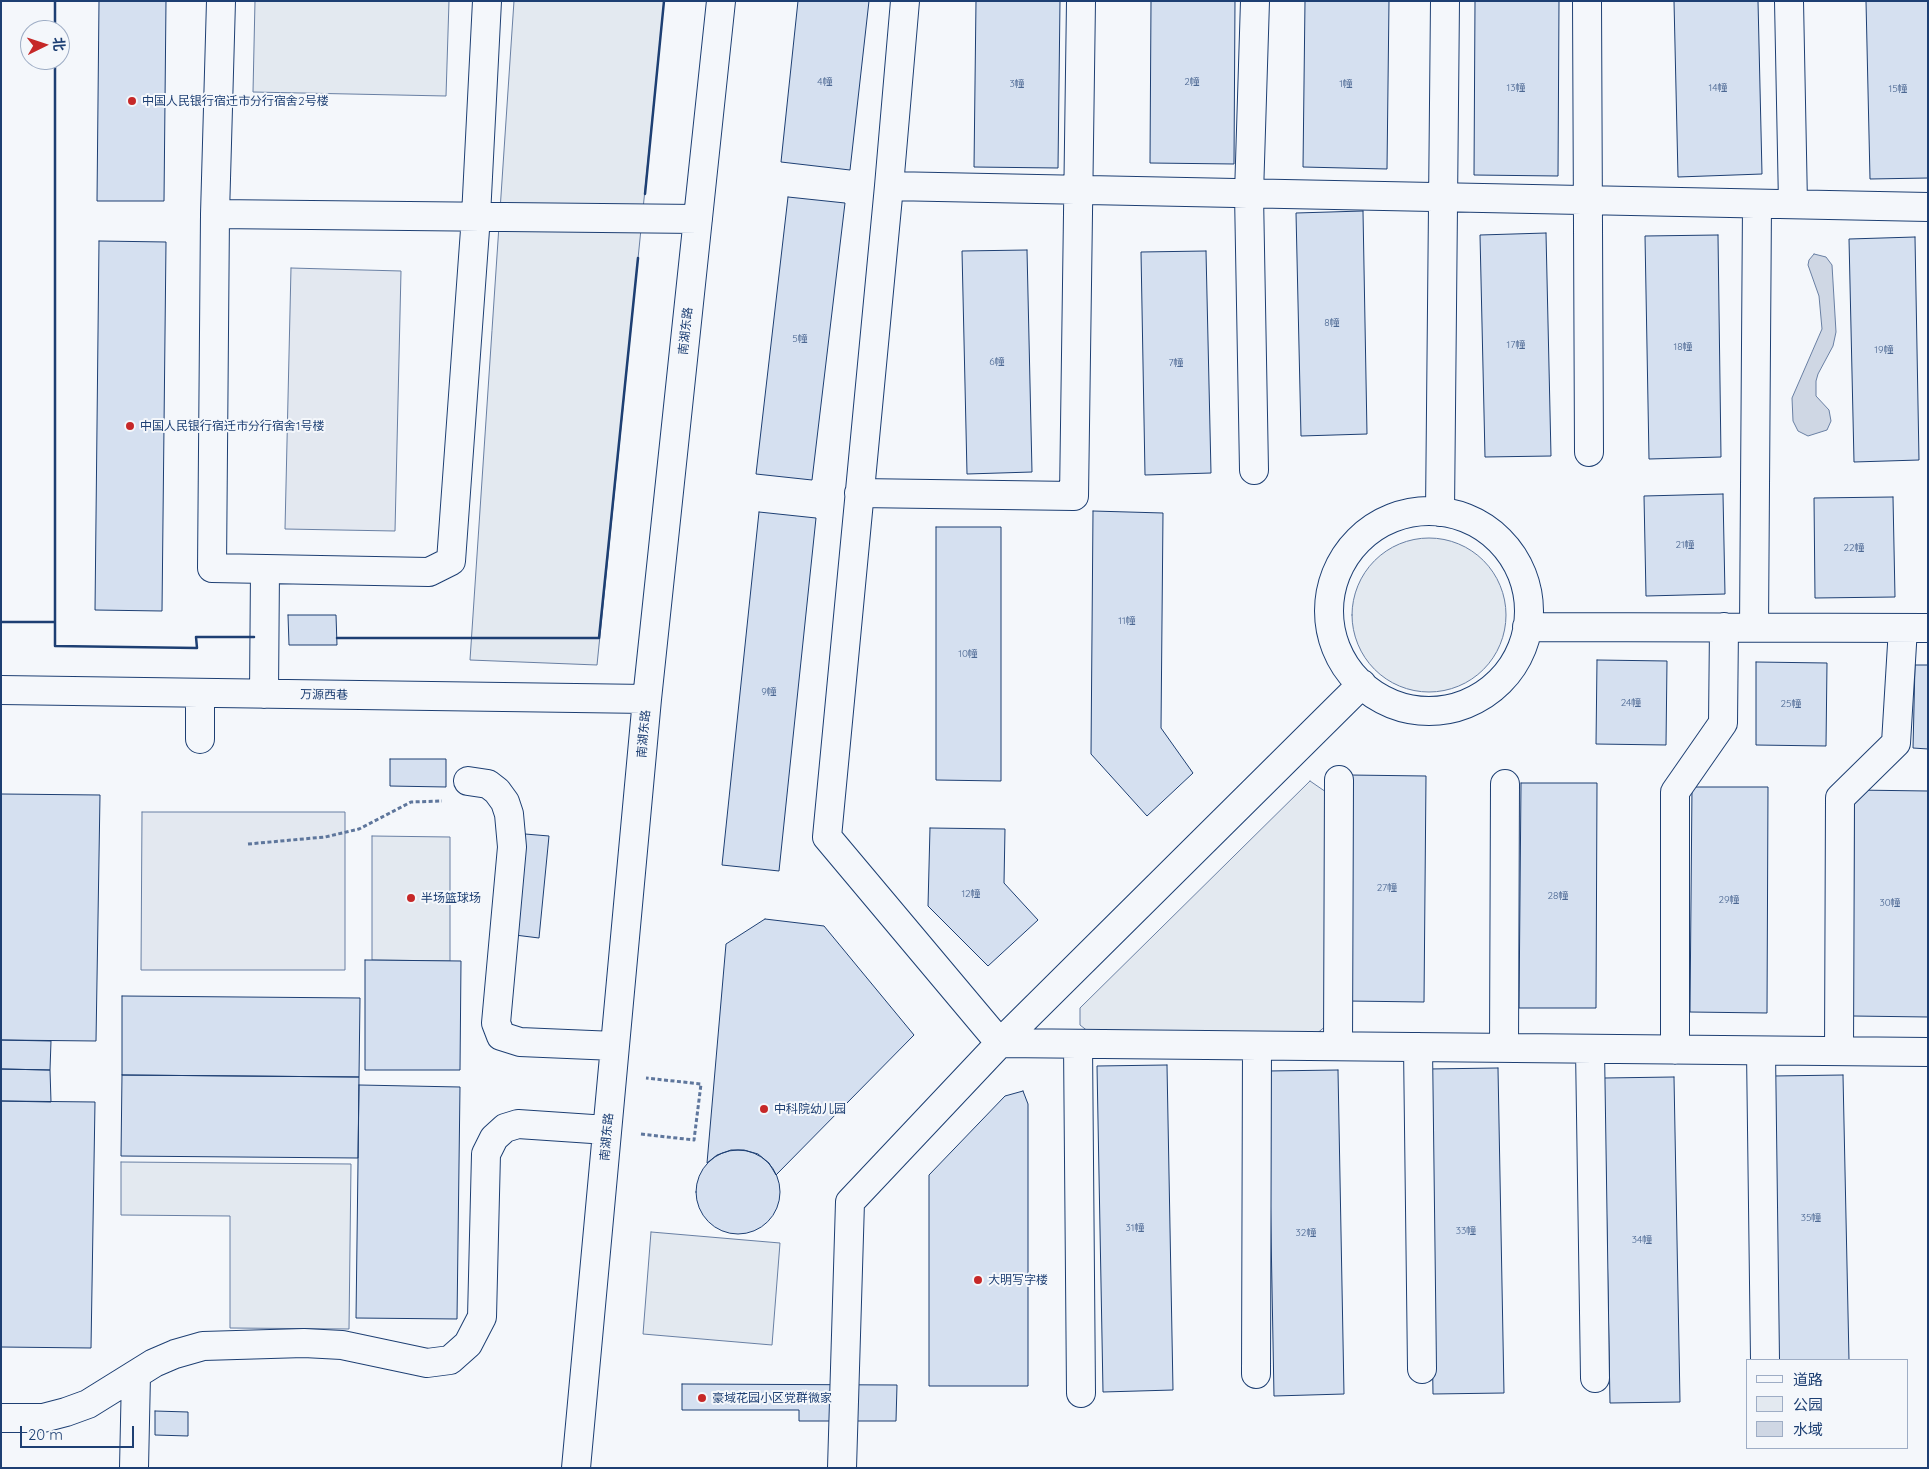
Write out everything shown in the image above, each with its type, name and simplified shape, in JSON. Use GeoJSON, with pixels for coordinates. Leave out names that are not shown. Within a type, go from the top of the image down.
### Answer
{"type":"FeatureCollection","features":[{"type":"Feature","properties":{"kind":"street"},"geometry":{"type":"LineString","coordinates":[[221,1],[215,214],[212,568],[429,572],[450,561],[476,216],[486,1]]}},
{"type":"Feature","properties":{"kind":"street","name":"南湖东路"},"geometry":{"type":"LineString","coordinates":[[576,1468],[647,699],[721,1]]}},
{"type":"Feature","properties":{"kind":"street"},"geometry":{"type":"LineString","coordinates":[[905,1],[827,836],[1000,1043],[1928,1052]]}},
{"type":"Feature","properties":{"kind":"street"},"geometry":{"type":"LineString","coordinates":[[859,493],[1074,496],[1081,1]]}},
{"type":"Feature","properties":{"kind":"street"},"geometry":{"type":"LineString","coordinates":[[1254,470],[1249,194],[1255,1]]}},
{"type":"Feature","properties":{"kind":"street"},"geometry":{"type":"LineString","coordinates":[[1440,512],[1445,1]]}},
{"type":"Feature","properties":{"kind":"street"},"geometry":{"type":"LineString","coordinates":[[1587,1],[1589,452]]}},
{"type":"Feature","properties":{"kind":"street"},"geometry":{"type":"LineString","coordinates":[[1789,1],[1793,204]]}},
{"type":"Feature","properties":{"kind":"street"},"geometry":{"type":"LineString","coordinates":[[889,186],[1588,201],[1928,206]]}},
{"type":"Feature","properties":{"kind":"street"},"geometry":{"type":"LineString","coordinates":[[1754,628],[1757,204]]}},
{"type":"Feature","properties":{"kind":"street"},"geometry":{"type":"LineString","coordinates":[[215,214],[698,219]]}},
{"type":"Feature","properties":{"kind":"street"},"geometry":{"type":"LineString","coordinates":[[1419,511],[1453,513],[1483,525],[1507,547],[1523,575],[1530,606],[1527,626],[1526,638],[1513,668],[1491,691],[1463,706],[1432,712],[1400,708],[1369,692],[1346,667],[1332,636],[1329,601],[1338,568],[1358,540],[1386,520],[1419,511]]}},
{"type":"Feature","properties":{"kind":"street"},"geometry":{"type":"LineString","coordinates":[[264,694],[266,569]]}},
{"type":"Feature","properties":{"kind":"street"},"geometry":{"type":"LineString","coordinates":[[1527,626],[1915,628],[1896,743],[1840,798],[1839,1051]]}},
{"type":"Feature","properties":{"kind":"street"},"geometry":{"type":"LineString","coordinates":[[1675,1050],[1675,792],[1723,723],[1724,628]]}},
{"type":"Feature","properties":{"kind":"street"},"geometry":{"type":"LineString","coordinates":[[842,1468],[850,1202],[1000,1043],[1362,684]]}},
{"type":"Feature","properties":{"kind":"street","name":"万源西巷"},"geometry":{"type":"LineString","coordinates":[[1,690],[647,699]]}},
{"type":"Feature","properties":{"kind":"street"},"geometry":{"type":"LineString","coordinates":[[200,693],[200,739]]}},
{"type":"Feature","properties":{"kind":"street"},"geometry":{"type":"LineString","coordinates":[[1338,780],[1338,1046]]}},
{"type":"Feature","properties":{"kind":"street"},"geometry":{"type":"LineString","coordinates":[[468,781],[488,784],[497,791],[505,802],[509,820],[512,847],[496,1023],[501,1036],[520,1042],[615,1046]]}},
{"type":"Feature","properties":{"kind":"street"},"geometry":{"type":"LineString","coordinates":[[1504,1048],[1505,784]]}},
{"type":"Feature","properties":{"kind":"street"},"geometry":{"type":"LineString","coordinates":[[1078,1044],[1081,1393]]}},
{"type":"Feature","properties":{"kind":"street"},"geometry":{"type":"LineString","coordinates":[[1256,1374],[1257,1046]]}},
{"type":"Feature","properties":{"kind":"street"},"geometry":{"type":"LineString","coordinates":[[1418,1047],[1422,1369]]}},
{"type":"Feature","properties":{"kind":"street"},"geometry":{"type":"LineString","coordinates":[[1590,1049],[1595,1378]]}},
{"type":"Feature","properties":{"kind":"street"},"geometry":{"type":"LineString","coordinates":[[1761,1050],[1765,1359]]}},
{"type":"Feature","properties":{"kind":"street"},"geometry":{"type":"LineString","coordinates":[[1,1418],[54,1416],[88,1404],[174,1354],[203,1346],[313,1343],[350,1346],[427,1363],[450,1360],[468,1344],[482,1317],[486,1154],[494,1138],[505,1128],[518,1124],[607,1130]]}},
{"type":"Feature","properties":{"kind":"street"},"geometry":{"type":"LineString","coordinates":[[134,1468],[136,1375]]}},
{"type":"Feature","properties":{"kind":"path"},"geometry":{"type":"LineString","coordinates":[[248,844],[325,837],[359,829],[411,802],[443,801],[451,804]]}},
{"type":"Feature","properties":{"kind":"path"},"geometry":{"type":"LineString","coordinates":[[607,1130],[694,1140],[700,1084],[613,1074]]}},
{"type":"Feature","properties":{"kind":"green space"},"geometry":{"type":"Polygon","coordinates":[[[255,1],[449,1],[446,96],[253,92],[255,1]]]}},
{"type":"Feature","properties":{"kind":"green space"},"geometry":{"type":"Polygon","coordinates":[[[514,1],[664,1],[597,665],[470,660],[514,1]]]}},
{"type":"Feature","properties":{"kind":"green space"},"geometry":{"type":"Polygon","coordinates":[[[1429,538],[1444,539],[1459,544],[1484,560],[1500,585],[1505,600],[1505,630],[1500,645],[1484,670],[1459,686],[1444,691],[1429,692],[1414,691],[1399,686],[1374,670],[1358,645],[1353,630],[1352,615],[1353,600],[1358,585],[1374,560],[1399,544],[1414,539],[1429,538]]]}},
{"type":"Feature","properties":{"kind":"green space"},"geometry":{"type":"Polygon","coordinates":[[[1310,781],[1326,792],[1326,1026],[1316,1034],[1089,1032],[1080,1025],[1080,1008],[1310,781]]]}},
{"type":"Feature","properties":{"kind":"green space","name":"半场篮球场"},"geometry":{"type":"Polygon","coordinates":[[[372,836],[450,837],[450,961],[372,960],[372,836]]]}},
{"type":"Feature","properties":{"kind":"green space"},"geometry":{"type":"Polygon","coordinates":[[[121,1162],[351,1164],[349,1329],[230,1328],[230,1216],[121,1215],[121,1162]]]}},
{"type":"Feature","properties":{"kind":"green space"},"geometry":{"type":"Polygon","coordinates":[[[651,1232],[780,1243],[772,1345],[643,1334],[651,1232]]]}},
{"type":"Feature","properties":{"kind":"shaded area"},"geometry":{"type":"Polygon","coordinates":[[[291,268],[401,271],[395,531],[285,529],[291,268]]]}},
{"type":"Feature","properties":{"kind":"shaded area"},"geometry":{"type":"Polygon","coordinates":[[[142,812],[345,812],[345,970],[141,970],[142,812]]]}},
{"type":"Feature","properties":{"kind":"water"},"geometry":{"type":"Polygon","coordinates":[[[1814,254],[1826,257],[1832,265],[1836,332],[1833,346],[1816,381],[1816,396],[1829,410],[1831,421],[1827,430],[1808,436],[1798,431],[1793,421],[1792,398],[1822,329],[1819,296],[1808,265],[1809,260],[1814,254]]]}},
{"type":"Feature","properties":{"kind":"building","name":"中国人民银行宿迁市分行宿舍2号楼"},"geometry":{"type":"Polygon","coordinates":[[[99,1],[166,1],[164,201],[97,201],[99,1]]]}},
{"type":"Feature","properties":{"kind":"building"},"geometry":{"type":"Polygon","coordinates":[[[798,1],[869,1],[850,170],[781,162],[798,1]]]}},
{"type":"Feature","properties":{"kind":"building"},"geometry":{"type":"Polygon","coordinates":[[[976,1],[1060,1],[1058,168],[974,167],[976,1]]]}},
{"type":"Feature","properties":{"kind":"building"},"geometry":{"type":"Polygon","coordinates":[[[1151,1],[1235,1],[1234,164],[1150,163],[1151,1]]]}},
{"type":"Feature","properties":{"kind":"building"},"geometry":{"type":"Polygon","coordinates":[[[1305,1],[1389,1],[1387,169],[1303,167],[1305,1]]]}},
{"type":"Feature","properties":{"kind":"building"},"geometry":{"type":"Polygon","coordinates":[[[1475,1],[1559,1],[1558,176],[1474,175],[1475,1]]]}},
{"type":"Feature","properties":{"kind":"building"},"geometry":{"type":"Polygon","coordinates":[[[1674,1],[1758,1],[1762,174],[1678,177],[1674,1]]]}},
{"type":"Feature","properties":{"kind":"building"},"geometry":{"type":"Polygon","coordinates":[[[1866,1],[1928,1],[1928,178],[1870,179],[1866,1]]]}},
{"type":"Feature","properties":{"kind":"building"},"geometry":{"type":"Polygon","coordinates":[[[788,197],[845,203],[812,480],[756,474],[788,197]]]}},
{"type":"Feature","properties":{"kind":"building"},"geometry":{"type":"Polygon","coordinates":[[[1363,211],[1367,434],[1301,436],[1296,213],[1363,211]]]}},
{"type":"Feature","properties":{"kind":"building"},"geometry":{"type":"Polygon","coordinates":[[[1546,233],[1551,456],[1485,457],[1480,235],[1546,233]]]}},
{"type":"Feature","properties":{"kind":"building"},"geometry":{"type":"Polygon","coordinates":[[[1718,235],[1721,457],[1649,459],[1645,236],[1718,235]]]}},
{"type":"Feature","properties":{"kind":"building"},"geometry":{"type":"Polygon","coordinates":[[[1915,237],[1919,460],[1854,462],[1849,239],[1915,237]]]}},
{"type":"Feature","properties":{"kind":"building","name":"中国人民银行宿迁市分行宿舍1号楼"},"geometry":{"type":"Polygon","coordinates":[[[99,241],[166,242],[162,611],[95,610],[99,241]]]}},
{"type":"Feature","properties":{"kind":"building"},"geometry":{"type":"Polygon","coordinates":[[[1027,250],[1032,472],[967,474],[962,251],[1027,250]]]}},
{"type":"Feature","properties":{"kind":"building"},"geometry":{"type":"Polygon","coordinates":[[[1206,251],[1211,473],[1145,475],[1141,252],[1206,251]]]}},
{"type":"Feature","properties":{"kind":"building"},"geometry":{"type":"Polygon","coordinates":[[[1723,494],[1725,594],[1646,596],[1644,496],[1723,494]]]}},
{"type":"Feature","properties":{"kind":"building"},"geometry":{"type":"Polygon","coordinates":[[[1893,497],[1895,597],[1815,598],[1814,498],[1893,497]]]}},
{"type":"Feature","properties":{"kind":"building"},"geometry":{"type":"Polygon","coordinates":[[[1093,511],[1163,513],[1161,728],[1193,773],[1147,816],[1091,754],[1093,511]]]}},
{"type":"Feature","properties":{"kind":"building"},"geometry":{"type":"Polygon","coordinates":[[[759,512],[816,518],[779,871],[722,865],[759,512]]]}},
{"type":"Feature","properties":{"kind":"building"},"geometry":{"type":"Polygon","coordinates":[[[936,527],[1001,527],[1001,781],[936,780],[936,527]]]}},
{"type":"Feature","properties":{"kind":"building"},"geometry":{"type":"Polygon","coordinates":[[[288,615],[336,615],[337,645],[289,645],[288,615]]]}},
{"type":"Feature","properties":{"kind":"building"},"geometry":{"type":"Polygon","coordinates":[[[1597,660],[1667,661],[1666,745],[1596,744],[1597,660]]]}},
{"type":"Feature","properties":{"kind":"building"},"geometry":{"type":"Polygon","coordinates":[[[1756,662],[1827,663],[1826,746],[1756,745],[1756,662]]]}},
{"type":"Feature","properties":{"kind":"building"},"geometry":{"type":"Polygon","coordinates":[[[1915,665],[1928,665],[1928,749],[1913,748],[1915,665]]]}},
{"type":"Feature","properties":{"kind":"building"},"geometry":{"type":"Polygon","coordinates":[[[390,759],[446,759],[446,787],[390,786],[390,759]]]}},
{"type":"Feature","properties":{"kind":"building"},"geometry":{"type":"Polygon","coordinates":[[[1349,775],[1426,776],[1424,1002],[1348,1001],[1349,775]]]}},
{"type":"Feature","properties":{"kind":"building"},"geometry":{"type":"Polygon","coordinates":[[[1521,783],[1597,783],[1596,1008],[1519,1008],[1521,783]]]}},
{"type":"Feature","properties":{"kind":"building"},"geometry":{"type":"Polygon","coordinates":[[[1692,787],[1768,787],[1767,1013],[1690,1012],[1692,787]]]}},
{"type":"Feature","properties":{"kind":"building"},"geometry":{"type":"Polygon","coordinates":[[[1854,790],[1928,791],[1928,1017],[1853,1016],[1854,790]]]}},
{"type":"Feature","properties":{"kind":"building"},"geometry":{"type":"Polygon","coordinates":[[[1,794],[100,795],[96,1041],[1,1040],[1,794]]]}},
{"type":"Feature","properties":{"kind":"building"},"geometry":{"type":"Polygon","coordinates":[[[930,828],[1005,829],[1004,883],[1038,920],[988,966],[928,906],[930,828]]]}},
{"type":"Feature","properties":{"kind":"building"},"geometry":{"type":"Polygon","coordinates":[[[525,834],[549,836],[539,938],[515,935],[525,834]]]}},
{"type":"Feature","properties":{"kind":"building"},"geometry":{"type":"Polygon","coordinates":[[[765,919],[824,926],[914,1035],[776,1175],[769,1163],[758,1154],[744,1150],[731,1150],[717,1155],[707,1163],[726,944],[765,919]]]}},
{"type":"Feature","properties":{"kind":"building"},"geometry":{"type":"Polygon","coordinates":[[[365,960],[461,961],[460,1070],[365,1070],[365,960]]]}},
{"type":"Feature","properties":{"kind":"building"},"geometry":{"type":"Polygon","coordinates":[[[122,996],[360,998],[359,1077],[122,1075],[122,996]]]}},
{"type":"Feature","properties":{"kind":"building"},"geometry":{"type":"Polygon","coordinates":[[[1,1040],[51,1041],[50,1070],[1,1069],[1,1040]]]}},
{"type":"Feature","properties":{"kind":"building"},"geometry":{"type":"Polygon","coordinates":[[[1167,1065],[1173,1390],[1103,1392],[1097,1066],[1167,1065]]]}},
{"type":"Feature","properties":{"kind":"building"},"geometry":{"type":"Polygon","coordinates":[[[1498,1068],[1504,1393],[1433,1394],[1428,1069],[1498,1068]]]}},
{"type":"Feature","properties":{"kind":"building"},"geometry":{"type":"Polygon","coordinates":[[[1,1069],[50,1070],[51,1102],[1,1101],[1,1069]]]}},
{"type":"Feature","properties":{"kind":"building"},"geometry":{"type":"Polygon","coordinates":[[[1338,1070],[1344,1394],[1274,1396],[1268,1071],[1338,1070]]]}},
{"type":"Feature","properties":{"kind":"building"},"geometry":{"type":"Polygon","coordinates":[[[122,1075],[359,1077],[358,1158],[121,1156],[122,1075]]]}},
{"type":"Feature","properties":{"kind":"building"},"geometry":{"type":"Polygon","coordinates":[[[1843,1075],[1849,1359],[1778,1359],[1773,1076],[1843,1075]]]}},
{"type":"Feature","properties":{"kind":"building"},"geometry":{"type":"Polygon","coordinates":[[[1674,1077],[1680,1402],[1610,1403],[1604,1078],[1674,1077]]]}},
{"type":"Feature","properties":{"kind":"building"},"geometry":{"type":"Polygon","coordinates":[[[359,1085],[460,1087],[457,1319],[356,1318],[359,1085]]]}},
{"type":"Feature","properties":{"kind":"building","name":"大明写字楼"},"geometry":{"type":"Polygon","coordinates":[[[1023,1091],[1028,1104],[1028,1386],[929,1386],[929,1175],[1005,1096],[1023,1091]]]}},
{"type":"Feature","properties":{"kind":"building"},"geometry":{"type":"Polygon","coordinates":[[[1,1101],[95,1102],[91,1348],[1,1347],[1,1101]]]}},
{"type":"Feature","properties":{"kind":"building"},"geometry":{"type":"Polygon","coordinates":[[[738,1150],[754,1153],[768,1162],[777,1176],[780,1192],[777,1208],[768,1222],[754,1231],[738,1234],[722,1231],[708,1222],[699,1208],[696,1192],[699,1176],[708,1162],[722,1153],[738,1150]]]}},
{"type":"Feature","properties":{"kind":"building"},"geometry":{"type":"Polygon","coordinates":[[[682,1384],[897,1385],[896,1421],[799,1421],[799,1410],[682,1410],[682,1384]]]}},
{"type":"Feature","properties":{"kind":"building"},"geometry":{"type":"Polygon","coordinates":[[[155,1411],[188,1412],[188,1436],[155,1435],[155,1411]]]}},
{"type":"Feature","properties":{"kind":"wall"},"geometry":{"type":"LineString","coordinates":[[55,1],[55,20]]}},
{"type":"Feature","properties":{"kind":"wall"},"geometry":{"type":"LineString","coordinates":[[645,194],[664,1]]}},
{"type":"Feature","properties":{"kind":"wall"},"geometry":{"type":"LineString","coordinates":[[55,70],[55,646],[197,648],[196,637],[254,637]]}},
{"type":"Feature","properties":{"kind":"wall"},"geometry":{"type":"LineString","coordinates":[[337,638],[599,638],[638,258]]}},
{"type":"Feature","properties":{"kind":"wall"},"geometry":{"type":"LineString","coordinates":[[1,622],[54,622]]}},
{"type":"Feature","properties":{"kind":"place","name":"中国人民银行宿迁市分行宿舍2号楼"},"geometry":{"type":"Point","coordinates":[132,101]}},
{"type":"Feature","properties":{"kind":"place","name":"中国人民银行宿迁市分行宿舍1号楼"},"geometry":{"type":"Point","coordinates":[130,426]}},
{"type":"Feature","properties":{"kind":"place","name":"半场篮球场"},"geometry":{"type":"Point","coordinates":[411,898]}},
{"type":"Feature","properties":{"kind":"place","name":"中科院幼儿园"},"geometry":{"type":"Point","coordinates":[764,1109]}},
{"type":"Feature","properties":{"kind":"place","name":"大明写字楼"},"geometry":{"type":"Point","coordinates":[978,1280]}},
{"type":"Feature","properties":{"kind":"place","name":"豪域花园小区党群微家"},"geometry":{"type":"Point","coordinates":[702,1398]}}]}
